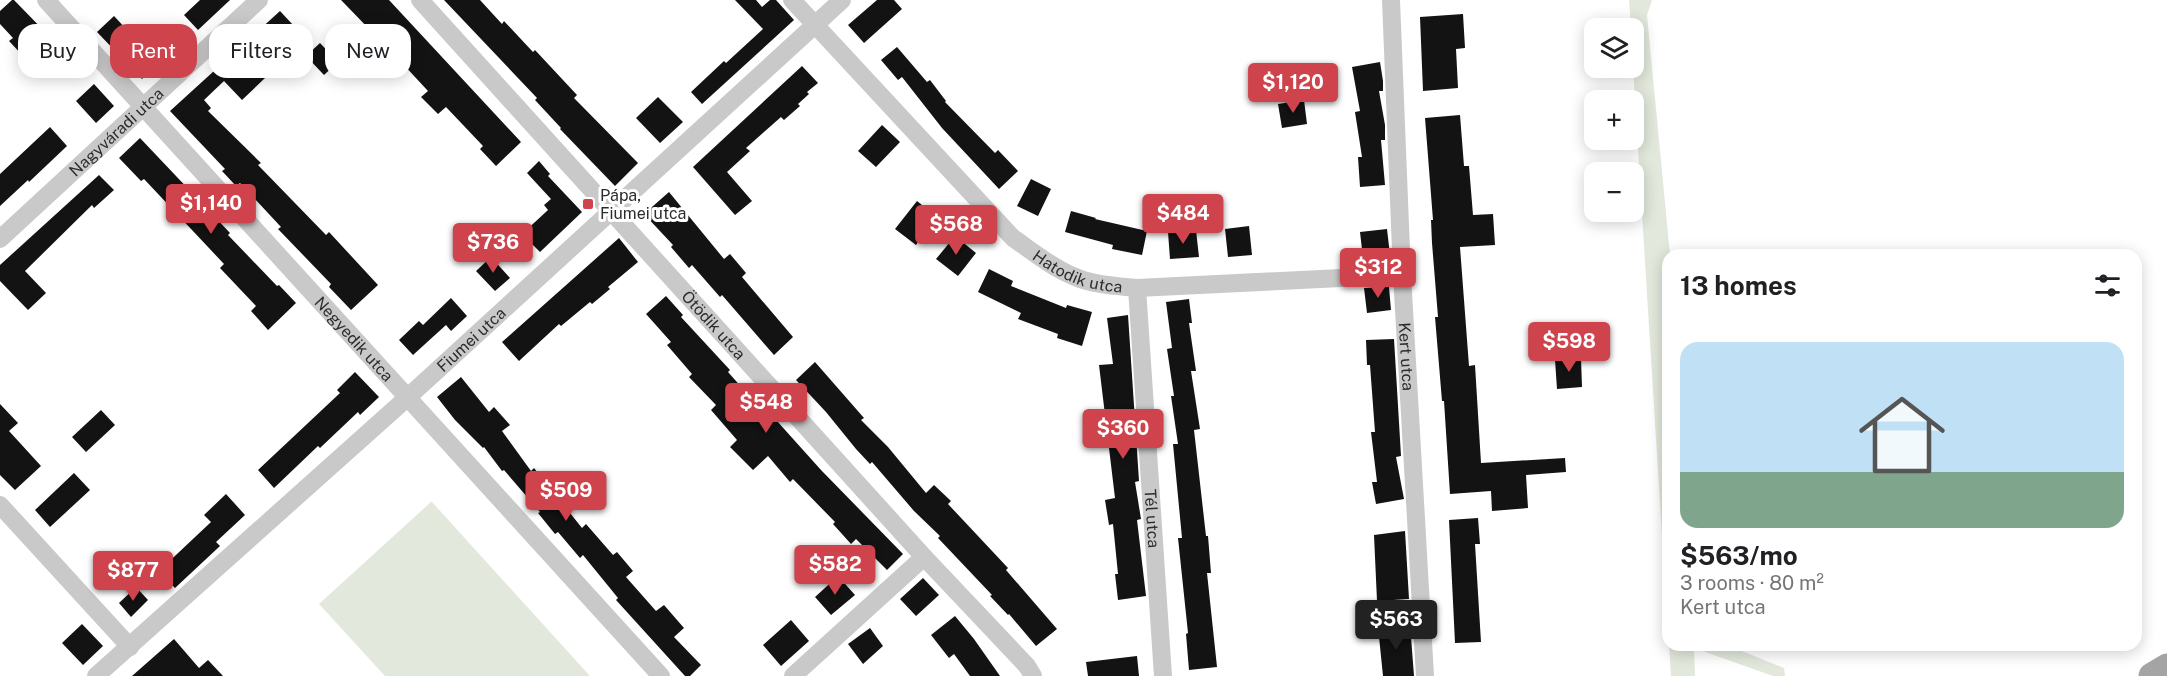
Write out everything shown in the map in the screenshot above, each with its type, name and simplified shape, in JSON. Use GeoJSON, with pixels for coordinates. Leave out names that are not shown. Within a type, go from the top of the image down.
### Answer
{"type":"FeatureCollection","features":[{"type":"Feature","properties":{"kind":"main road"},"geometry":{"type":"LineString","coordinates":[[2152,676],[2167,667]]}},
{"type":"Feature","properties":{"kind":"street","name":"Negyedik utca"},"geometry":{"type":"LineString","coordinates":[[46,0],[661,676]]}},
{"type":"Feature","properties":{"kind":"street","name":"Nagyváradi utca"},"geometry":{"type":"LineString","coordinates":[[0,239],[259,0]]}},
{"type":"Feature","properties":{"kind":"street","name":"Ötödik utca"},"geometry":{"type":"LineString","coordinates":[[420,0],[924,557],[1027,666],[1033,676]]}},
{"type":"Feature","properties":{"kind":"street","name":"Hatodik utca"},"geometry":{"type":"LineString","coordinates":[[792,0],[1014,238],[1050,264],[1073,276],[1101,284],[1137,288],[1402,275]]}},
{"type":"Feature","properties":{"kind":"street","name":"Fiumei utca"},"geometry":{"type":"LineString","coordinates":[[96,676],[408,397],[842,0]]}},
{"type":"Feature","properties":{"kind":"street","name":"Kert utca"},"geometry":{"type":"LineString","coordinates":[[1391,0],[1402,275],[1425,676]]}},
{"type":"Feature","properties":{"kind":"street","name":"Tél utca"},"geometry":{"type":"LineString","coordinates":[[1137,288],[1163,676]]}},
{"type":"Feature","properties":{"kind":"street"},"geometry":{"type":"LineString","coordinates":[[0,505],[130,647]]}},
{"type":"Feature","properties":{"kind":"street"},"geometry":{"type":"LineString","coordinates":[[793,676],[924,557]]}},
{"type":"Feature","properties":{"kind":"shaded area"},"geometry":{"type":"Polygon","coordinates":[[[1629,0],[1652,0],[1647,15],[1669,249],[1662,249],[1662,536],[1643,222],[1644,162],[1639,162],[1638,150],[1644,150],[1644,90],[1634,90],[1634,78],[1644,78],[1644,18],[1630,18],[1629,0]]]}},
{"type":"Feature","properties":{"kind":"shaded area"},"geometry":{"type":"Polygon","coordinates":[[[431,502],[590,676],[385,676],[319,604],[431,502]]]}},
{"type":"Feature","properties":{"kind":"shaded area"},"geometry":{"type":"Polygon","coordinates":[[[1669,651],[1694,651],[1695,676],[1671,676],[1669,651]]]}},
{"type":"Feature","properties":{"kind":"shaded area"},"geometry":{"type":"Polygon","coordinates":[[[1702,651],[1742,651],[1784,668],[1785,676],[1773,676],[1702,651]]]}},
{"type":"Feature","properties":{"kind":"building"},"geometry":{"type":"Polygon","coordinates":[[[14,0],[37,24],[18,24],[18,51],[9,41],[13,38],[0,24],[0,11],[14,0]]]}},
{"type":"Feature","properties":{"kind":"building"},"geometry":{"type":"Polygon","coordinates":[[[200,0],[230,0],[198,30],[197,24],[192,24],[184,15],[200,0]]]}},
{"type":"Feature","properties":{"kind":"building"},"geometry":{"type":"Polygon","coordinates":[[[341,0],[389,0],[521,142],[496,166],[480,149],[483,146],[446,107],[438,114],[421,97],[428,91],[411,73],[411,24],[364,24],[341,0]]]}},
{"type":"Feature","properties":{"kind":"building"},"geometry":{"type":"Polygon","coordinates":[[[444,0],[480,0],[502,24],[504,21],[533,52],[535,50],[577,95],[574,98],[638,163],[615,186],[560,129],[535,100],[537,98],[444,0]]]}},
{"type":"Feature","properties":{"kind":"building"},"geometry":{"type":"Polygon","coordinates":[[[735,0],[756,0],[762,7],[770,0],[776,0],[794,20],[702,104],[691,92],[763,29],[735,0]]]}},
{"type":"Feature","properties":{"kind":"building"},"geometry":{"type":"Polygon","coordinates":[[[877,0],[894,0],[902,9],[864,43],[848,25],[877,0]]]}},
{"type":"Feature","properties":{"kind":"building"},"geometry":{"type":"Polygon","coordinates":[[[280,11],[292,24],[266,24],[280,11]]]}},
{"type":"Feature","properties":{"kind":"building"},"geometry":{"type":"Polygon","coordinates":[[[1463,14],[1465,48],[1456,49],[1458,88],[1423,91],[1420,17],[1463,14]]]}},
{"type":"Feature","properties":{"kind":"building"},"geometry":{"type":"Polygon","coordinates":[[[114,16],[122,24],[110,24],[110,46],[98,31],[114,16]]]}},
{"type":"Feature","properties":{"kind":"building"},"geometry":{"type":"Polygon","coordinates":[[[320,43],[325,48],[324,75],[313,63],[313,50],[320,43]]]}},
{"type":"Feature","properties":{"kind":"building"},"geometry":{"type":"Polygon","coordinates":[[[897,47],[927,82],[930,80],[945,102],[995,153],[998,150],[1018,171],[999,189],[942,128],[902,77],[898,80],[881,60],[897,47]]]}},
{"type":"Feature","properties":{"kind":"building"},"geometry":{"type":"Polygon","coordinates":[[[1380,62],[1383,91],[1379,91],[1385,125],[1385,140],[1381,140],[1385,185],[1360,187],[1358,157],[1362,157],[1355,112],[1360,111],[1352,67],[1380,62]]]}},
{"type":"Feature","properties":{"kind":"building"},"geometry":{"type":"Polygon","coordinates":[[[802,66],[818,83],[807,92],[809,94],[798,104],[800,106],[784,120],[781,117],[746,148],[750,151],[727,172],[752,201],[735,215],[693,167],[802,66]]]}},
{"type":"Feature","properties":{"kind":"building"},"geometry":{"type":"Polygon","coordinates":[[[209,76],[209,78],[265,78],[242,100],[224,81],[204,100],[211,108],[208,111],[261,163],[258,165],[326,235],[329,232],[378,285],[351,310],[329,287],[331,284],[278,229],[281,227],[240,183],[236,186],[222,171],[225,169],[170,111],[209,76]]]}},
{"type":"Feature","properties":{"kind":"building"},"geometry":{"type":"Polygon","coordinates":[[[94,84],[114,106],[96,123],[76,101],[94,84]]]}},
{"type":"Feature","properties":{"kind":"building"},"geometry":{"type":"Polygon","coordinates":[[[658,97],[683,122],[660,143],[636,118],[658,97]]]}},
{"type":"Feature","properties":{"kind":"building"},"geometry":{"type":"Polygon","coordinates":[[[1304,100],[1307,124],[1282,128],[1278,104],[1304,100]]]}},
{"type":"Feature","properties":{"kind":"building"},"geometry":{"type":"Polygon","coordinates":[[[1460,115],[1464,166],[1469,166],[1473,215],[1493,214],[1495,245],[1460,247],[1469,366],[1475,365],[1481,463],[1565,458],[1566,472],[1526,475],[1528,508],[1492,511],[1491,491],[1450,494],[1444,401],[1442,401],[1435,317],[1438,317],[1425,118],[1460,115]]]}},
{"type":"Feature","properties":{"kind":"building"},"geometry":{"type":"Polygon","coordinates":[[[882,125],[900,142],[876,167],[858,151],[882,125]]]}},
{"type":"Feature","properties":{"kind":"building"},"geometry":{"type":"Polygon","coordinates":[[[50,127],[67,146],[0,206],[0,174],[50,127]]]}},
{"type":"Feature","properties":{"kind":"building"},"geometry":{"type":"Polygon","coordinates":[[[140,138],[230,233],[228,235],[296,303],[268,330],[251,311],[256,306],[220,268],[224,264],[144,179],[141,181],[119,158],[140,138]]]}},
{"type":"Feature","properties":{"kind":"building"},"geometry":{"type":"Polygon","coordinates":[[[539,161],[550,174],[548,176],[582,212],[540,252],[522,234],[548,210],[544,205],[551,199],[527,173],[539,161]]]}},
{"type":"Feature","properties":{"kind":"building"},"geometry":{"type":"Polygon","coordinates":[[[99,175],[114,190],[94,208],[92,205],[25,271],[46,293],[28,310],[0,281],[0,265],[99,175]]]}},
{"type":"Feature","properties":{"kind":"building"},"geometry":{"type":"Polygon","coordinates":[[[1031,179],[1051,189],[1038,216],[1017,206],[1031,179]]]}},
{"type":"Feature","properties":{"kind":"building"},"geometry":{"type":"Polygon","coordinates":[[[669,192],[724,259],[730,254],[746,273],[742,277],[793,337],[774,355],[722,295],[720,297],[692,265],[689,268],[671,247],[673,245],[644,214],[669,192]]]}},
{"type":"Feature","properties":{"kind":"building"},"geometry":{"type":"Polygon","coordinates":[[[917,201],[937,217],[916,245],[895,229],[917,201]]]}},
{"type":"Feature","properties":{"kind":"building"},"geometry":{"type":"Polygon","coordinates":[[[1071,211],[1147,231],[1142,255],[1112,249],[1113,245],[1065,232],[1071,211]]]}},
{"type":"Feature","properties":{"kind":"building"},"geometry":{"type":"Polygon","coordinates":[[[1249,226],[1252,255],[1228,257],[1225,229],[1249,226]]]}},
{"type":"Feature","properties":{"kind":"building"},"geometry":{"type":"Polygon","coordinates":[[[1387,229],[1390,255],[1363,258],[1360,232],[1387,229]]]}},
{"type":"Feature","properties":{"kind":"building"},"geometry":{"type":"Polygon","coordinates":[[[1196,230],[1199,257],[1170,259],[1168,232],[1196,230]]]}},
{"type":"Feature","properties":{"kind":"building"},"geometry":{"type":"Polygon","coordinates":[[[955,236],[976,253],[958,276],[936,259],[955,236]]]}},
{"type":"Feature","properties":{"kind":"building"},"geometry":{"type":"Polygon","coordinates":[[[619,238],[638,262],[592,304],[590,302],[561,326],[559,324],[519,361],[502,342],[619,238]]]}},
{"type":"Feature","properties":{"kind":"building"},"geometry":{"type":"Polygon","coordinates":[[[491,257],[510,278],[495,291],[476,271],[491,257]]]}},
{"type":"Feature","properties":{"kind":"building"},"geometry":{"type":"Polygon","coordinates":[[[989,269],[1013,281],[1011,286],[1066,308],[1067,305],[1092,312],[1082,346],[1057,338],[1058,334],[1018,319],[1021,313],[978,292],[989,269]]]}},
{"type":"Feature","properties":{"kind":"building"},"geometry":{"type":"Polygon","coordinates":[[[1389,287],[1391,310],[1367,313],[1364,288],[1389,287]]]}},
{"type":"Feature","properties":{"kind":"building"},"geometry":{"type":"Polygon","coordinates":[[[666,296],[683,315],[681,317],[730,370],[728,372],[765,414],[768,411],[821,470],[903,554],[887,570],[856,539],[851,544],[833,524],[835,522],[793,479],[790,482],[768,456],[753,470],[730,447],[737,440],[711,410],[716,405],[689,377],[692,374],[667,345],[671,342],[646,314],[666,296]]]}},
{"type":"Feature","properties":{"kind":"building"},"geometry":{"type":"Polygon","coordinates":[[[451,298],[467,316],[451,331],[446,325],[413,355],[399,340],[419,321],[423,325],[451,298]]]}},
{"type":"Feature","properties":{"kind":"building"},"geometry":{"type":"Polygon","coordinates":[[[1189,299],[1192,323],[1189,323],[1196,371],[1191,371],[1200,429],[1194,430],[1206,536],[1208,536],[1211,573],[1207,573],[1217,667],[1189,670],[1186,634],[1188,633],[1178,538],[1182,538],[1173,444],[1178,444],[1167,349],[1172,348],[1166,302],[1189,299]]]}},
{"type":"Feature","properties":{"kind":"building"},"geometry":{"type":"Polygon","coordinates":[[[1128,315],[1139,481],[1135,482],[1141,519],[1137,520],[1146,596],[1118,600],[1113,524],[1109,525],[1105,500],[1115,498],[1099,365],[1113,364],[1107,318],[1128,315]]]}},
{"type":"Feature","properties":{"kind":"building"},"geometry":{"type":"Polygon","coordinates":[[[1394,339],[1401,456],[1396,457],[1404,499],[1376,504],[1372,482],[1377,482],[1371,432],[1375,432],[1366,340],[1394,339]]]}},
{"type":"Feature","properties":{"kind":"building"},"geometry":{"type":"Polygon","coordinates":[[[1581,358],[1582,387],[1557,389],[1555,360],[1581,358]]]}},
{"type":"Feature","properties":{"kind":"building"},"geometry":{"type":"Polygon","coordinates":[[[815,362],[864,418],[861,420],[888,447],[926,493],[934,485],[951,501],[948,504],[1008,568],[1006,570],[1057,629],[1036,646],[938,538],[940,536],[914,511],[872,462],[870,464],[856,449],[796,380],[815,362]]]}},
{"type":"Feature","properties":{"kind":"building"},"geometry":{"type":"Polygon","coordinates":[[[355,372],[379,397],[360,415],[358,412],[320,448],[318,446],[274,488],[258,470],[340,393],[337,390],[355,372]]]}},
{"type":"Feature","properties":{"kind":"building"},"geometry":{"type":"Polygon","coordinates":[[[461,377],[489,412],[494,407],[510,425],[502,431],[531,471],[534,468],[582,528],[586,524],[613,555],[617,552],[633,571],[626,577],[656,611],[664,605],[684,628],[674,637],[701,665],[690,676],[685,676],[616,600],[618,598],[583,555],[580,558],[558,532],[555,534],[538,513],[540,512],[504,470],[502,471],[484,447],[455,420],[437,397],[461,377]]]}},
{"type":"Feature","properties":{"kind":"building"},"geometry":{"type":"Polygon","coordinates":[[[0,404],[18,423],[9,431],[41,466],[15,490],[0,475],[0,404]]]}},
{"type":"Feature","properties":{"kind":"building"},"geometry":{"type":"Polygon","coordinates":[[[101,410],[115,425],[86,452],[72,437],[101,410]]]}},
{"type":"Feature","properties":{"kind":"building"},"geometry":{"type":"Polygon","coordinates":[[[74,473],[90,490],[50,527],[35,510],[74,473]]]}},
{"type":"Feature","properties":{"kind":"building"},"geometry":{"type":"Polygon","coordinates":[[[226,494],[245,515],[216,542],[220,546],[175,588],[159,571],[211,522],[204,515],[226,494]]]}},
{"type":"Feature","properties":{"kind":"building"},"geometry":{"type":"Polygon","coordinates":[[[1478,518],[1480,544],[1475,544],[1481,642],[1455,643],[1449,520],[1478,518]]]}},
{"type":"Feature","properties":{"kind":"building"},"geometry":{"type":"Polygon","coordinates":[[[1405,531],[1409,599],[1377,601],[1374,535],[1405,531]]]}},
{"type":"Feature","properties":{"kind":"building"},"geometry":{"type":"Polygon","coordinates":[[[838,576],[855,595],[831,615],[815,597],[838,576]]]}},
{"type":"Feature","properties":{"kind":"building"},"geometry":{"type":"Polygon","coordinates":[[[923,578],[939,595],[916,616],[900,599],[923,578]]]}},
{"type":"Feature","properties":{"kind":"building"},"geometry":{"type":"Polygon","coordinates":[[[136,587],[148,600],[131,617],[119,603],[136,587]]]}},
{"type":"Feature","properties":{"kind":"building"},"geometry":{"type":"Polygon","coordinates":[[[955,616],[1000,676],[970,676],[954,654],[949,658],[931,635],[955,616]]]}},
{"type":"Feature","properties":{"kind":"building"},"geometry":{"type":"Polygon","coordinates":[[[791,620],[809,641],[781,666],[763,645],[791,620]]]}},
{"type":"Feature","properties":{"kind":"building"},"geometry":{"type":"Polygon","coordinates":[[[82,624],[103,646],[83,665],[62,643],[82,624]]]}},
{"type":"Feature","properties":{"kind":"building"},"geometry":{"type":"Polygon","coordinates":[[[1410,624],[1414,676],[1383,676],[1378,627],[1410,624]]]}},
{"type":"Feature","properties":{"kind":"building"},"geometry":{"type":"Polygon","coordinates":[[[870,628],[883,646],[863,664],[848,644],[870,628]]]}},
{"type":"Feature","properties":{"kind":"building"},"geometry":{"type":"Polygon","coordinates":[[[174,639],[199,668],[208,660],[223,676],[132,676],[174,639]]]}},
{"type":"Feature","properties":{"kind":"building"},"geometry":{"type":"Polygon","coordinates":[[[1137,656],[1139,676],[1088,676],[1086,662],[1137,656]]]}},
{"type":"Feature","properties":{"kind":"place","name":"Pápa, Fiumei utca"},"geometry":{"type":"Point","coordinates":[588,204]}}]}
